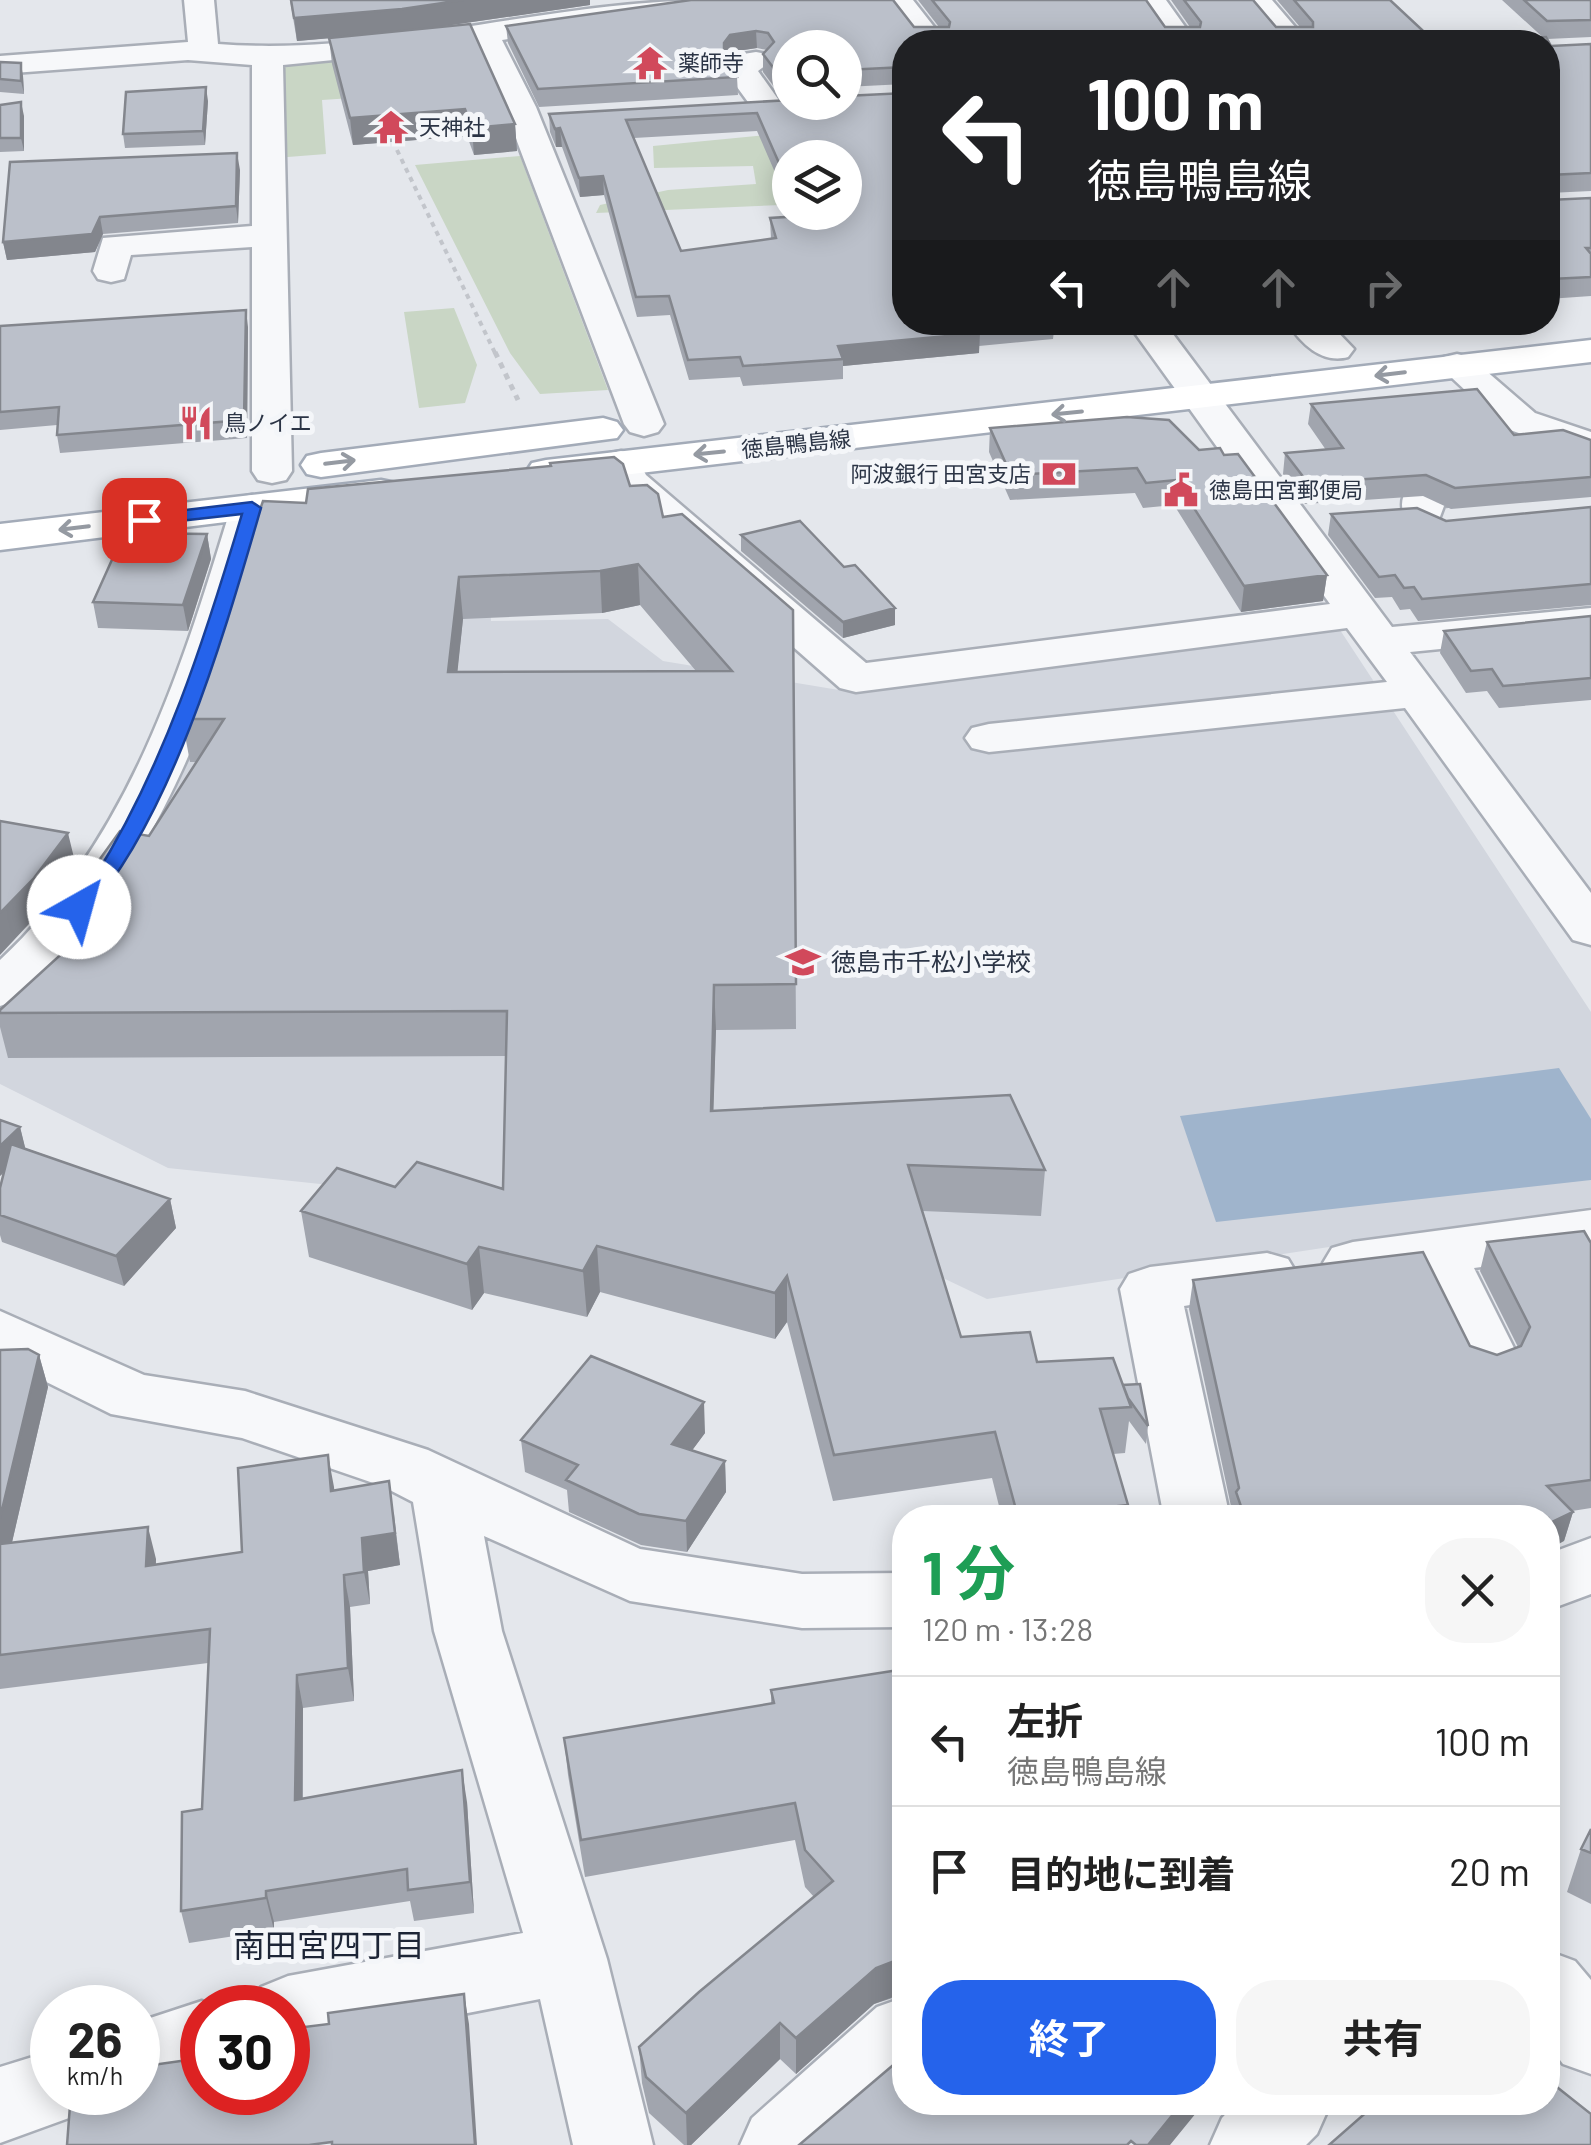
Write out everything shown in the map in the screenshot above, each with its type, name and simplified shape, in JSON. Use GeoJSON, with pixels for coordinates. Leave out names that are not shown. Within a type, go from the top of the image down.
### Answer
{"type":"FeatureCollection","features":[{"type":"Feature","properties":{"kind":"main road","name":"徳島鴨島線"},"geometry":{"type":"LineString","coordinates":[[1560,324],[1591,321]]}},
{"type":"Feature","properties":{"kind":"main road","name":"徳島鴨島線"},"geometry":{"type":"LineString","coordinates":[[0,501],[262,489],[621,464],[1190,382],[1335,349],[1463,335]]}},
{"type":"Feature","properties":{"kind":"main road","name":"徳島鴨島線"},"geometry":{"type":"LineString","coordinates":[[0,536],[532,438],[644,424],[1457,365],[1591,351]]}},
{"type":"Feature","properties":{"kind":"street"},"geometry":{"type":"LineString","coordinates":[[199,0],[204,52]]}},
{"type":"Feature","properties":{"kind":"street"},"geometry":{"type":"LineString","coordinates":[[0,64],[204,52],[266,56],[416,44],[698,0]]}},
{"type":"Feature","properties":{"kind":"street"},"geometry":{"type":"LineString","coordinates":[[898,0],[922,30]]}},
{"type":"Feature","properties":{"kind":"street"},"geometry":{"type":"LineString","coordinates":[[1151,0],[1172,30]]}},
{"type":"Feature","properties":{"kind":"street"},"geometry":{"type":"LineString","coordinates":[[1256,0],[1282,30]]}},
{"type":"Feature","properties":{"kind":"street"},"geometry":{"type":"LineString","coordinates":[[465,36],[486,39],[526,121],[644,424]]}},
{"type":"Feature","properties":{"kind":"street"},"geometry":{"type":"LineString","coordinates":[[0,990],[101,884],[157,782],[219,622],[262,489],[270,234],[266,56]]}},
{"type":"Feature","properties":{"kind":"street"},"geometry":{"type":"LineString","coordinates":[[756,61],[742,64],[742,72],[767,106]]}},
{"type":"Feature","properties":{"kind":"street"},"geometry":{"type":"LineString","coordinates":[[730,108],[772,106]]}},
{"type":"Feature","properties":{"kind":"street"},"geometry":{"type":"LineString","coordinates":[[526,121],[563,119]]}},
{"type":"Feature","properties":{"kind":"street"},"geometry":{"type":"LineString","coordinates":[[228,157],[266,156]]}},
{"type":"Feature","properties":{"kind":"street"},"geometry":{"type":"LineString","coordinates":[[111,271],[115,245],[270,234]]}},
{"type":"Feature","properties":{"kind":"street"},"geometry":{"type":"LineString","coordinates":[[1156,335],[1190,382],[1312,520],[1371,628],[1591,929]]}},
{"type":"Feature","properties":{"kind":"street"},"geometry":{"type":"LineString","coordinates":[[1319,335],[1335,349]]}},
{"type":"Feature","properties":{"kind":"street"},"geometry":{"type":"LineString","coordinates":[[1457,365],[1521,421],[1591,446]]}},
{"type":"Feature","properties":{"kind":"street"},"geometry":{"type":"LineString","coordinates":[[621,464],[626,480],[856,678],[1371,628],[1591,621]]}},
{"type":"Feature","properties":{"kind":"street"},"geometry":{"type":"LineString","coordinates":[[1591,476],[1423,496],[1404,514],[1442,526],[1591,512]]}},
{"type":"Feature","properties":{"kind":"street"},"geometry":{"type":"LineString","coordinates":[[989,738],[1418,693]]}},
{"type":"Feature","properties":{"kind":"street"},"geometry":{"type":"LineString","coordinates":[[1194,1505],[1150,1289],[1591,1231]]}},
{"type":"Feature","properties":{"kind":"street"},"geometry":{"type":"LineString","coordinates":[[1437,1252],[1488,1358]]}},
{"type":"Feature","properties":{"kind":"street"},"geometry":{"type":"LineString","coordinates":[[0,1333],[133,1397],[245,1415],[405,1468],[630,1574],[802,1600],[892,1600]]}},
{"type":"Feature","properties":{"kind":"street"},"geometry":{"type":"LineString","coordinates":[[443,1488],[468,1631],[569,1959],[613,2145]]}},
{"type":"Feature","properties":{"kind":"street"},"geometry":{"type":"LineString","coordinates":[[1560,1579],[1591,1566]]}},
{"type":"Feature","properties":{"kind":"street"},"geometry":{"type":"LineString","coordinates":[[310,2008],[569,1959]]}},
{"type":"Feature","properties":{"kind":"street"},"geometry":{"type":"LineString","coordinates":[[1560,2001],[1591,2038]]}},
{"type":"Feature","properties":{"kind":"street"},"geometry":{"type":"LineString","coordinates":[[780,2145],[892,2045]]}},
{"type":"Feature","properties":{"kind":"street"},"geometry":{"type":"LineString","coordinates":[[0,2105],[30,2095]]}},
{"type":"Feature","properties":{"kind":"path"},"geometry":{"type":"LineString","coordinates":[[397,150],[523,410],[532,438]]}},
{"type":"Feature","properties":{"kind":"shaded area","name":"徳島市千松小学校"},"geometry":{"type":"Polygon","coordinates":[[[488,568],[491,621],[608,619],[663,661],[845,691],[1340,630],[1591,1012],[1591,1207],[987,1299],[830,1224],[511,1204],[168,1168],[0,1084],[0,1009],[96,914],[166,807],[192,718],[488,568]]]}},
{"type":"Feature","properties":{"kind":"green space"},"geometry":{"type":"Polygon","coordinates":[[[427,46],[396,95],[322,100],[326,154],[275,158],[281,58],[427,46]]]}},
{"type":"Feature","properties":{"kind":"green space"},"geometry":{"type":"Polygon","coordinates":[[[767,135],[772,149],[772,205],[596,213],[600,205],[668,190],[756,184],[753,166],[654,168],[653,146],[767,135]]]}},
{"type":"Feature","properties":{"kind":"green space"},"geometry":{"type":"Polygon","coordinates":[[[520,156],[608,390],[540,394],[510,353],[415,165],[520,156]]]}},
{"type":"Feature","properties":{"kind":"green space"},"geometry":{"type":"Polygon","coordinates":[[[454,308],[477,365],[465,403],[419,408],[404,312],[454,308]]]}},
{"type":"Feature","properties":{"kind":"water"},"geometry":{"type":"Polygon","coordinates":[[[1559,1068],[1591,1119],[1591,1180],[1216,1222],[1180,1116],[1559,1068]]]}},
{"type":"Feature","properties":{"kind":"building"},"geometry":{"type":"Polygon","coordinates":[[[291,0],[463,0],[294,18],[291,0]]]}},
{"type":"Feature","properties":{"kind":"building"},"geometry":{"type":"Polygon","coordinates":[[[691,0],[893,0],[914,27],[949,27],[950,22],[932,0],[1146,0],[1165,27],[1200,27],[1201,22],[1184,0],[1253,0],[1276,27],[1313,27],[1294,0],[1390,0],[1422,30],[892,30],[892,68],[862,69],[862,30],[772,30],[772,39],[768,33],[756,31],[730,35],[724,43],[724,57],[737,77],[538,89],[506,26],[691,0]]]}},
{"type":"Feature","properties":{"kind":"building"},"geometry":{"type":"Polygon","coordinates":[[[1524,0],[1591,0],[1591,20],[1547,21],[1524,0]]]}},
{"type":"Feature","properties":{"kind":"building"},"geometry":{"type":"Polygon","coordinates":[[[470,24],[515,124],[472,128],[465,109],[350,118],[329,38],[470,24]]]}},
{"type":"Feature","properties":{"kind":"building"},"geometry":{"type":"Polygon","coordinates":[[[772,44],[772,66],[763,54],[772,44]]]}},
{"type":"Feature","properties":{"kind":"building"},"geometry":{"type":"Polygon","coordinates":[[[1591,44],[1591,173],[1560,174],[1560,46],[1591,44]]]}},
{"type":"Feature","properties":{"kind":"building"},"geometry":{"type":"Polygon","coordinates":[[[0,62],[21,63],[21,81],[0,79],[0,62]]]}},
{"type":"Feature","properties":{"kind":"building"},"geometry":{"type":"Polygon","coordinates":[[[206,87],[203,131],[123,134],[126,92],[206,87]]]}},
{"type":"Feature","properties":{"kind":"building"},"geometry":{"type":"Polygon","coordinates":[[[892,94],[892,335],[958,335],[838,346],[843,359],[743,366],[740,357],[688,360],[669,296],[636,297],[603,176],[579,178],[560,128],[555,129],[549,114],[772,101],[772,120],[862,120],[862,95],[892,94]],[[757,113],[626,120],[681,251],[776,238],[774,230],[862,230],[862,140],[772,140],[772,147],[757,113]]]}},
{"type":"Feature","properties":{"kind":"building"},"geometry":{"type":"Polygon","coordinates":[[[21,102],[21,138],[0,138],[0,105],[21,102]]]}},
{"type":"Feature","properties":{"kind":"building"},"geometry":{"type":"Polygon","coordinates":[[[237,153],[236,206],[100,217],[92,234],[3,242],[10,162],[237,153]]]}},
{"type":"Feature","properties":{"kind":"building"},"geometry":{"type":"Polygon","coordinates":[[[1591,198],[1591,248],[1586,248],[1591,254],[1591,277],[1560,279],[1560,199],[1591,198]]]}},
{"type":"Feature","properties":{"kind":"building"},"geometry":{"type":"Polygon","coordinates":[[[246,310],[244,420],[57,435],[59,407],[0,412],[0,326],[246,310]]]}},
{"type":"Feature","properties":{"kind":"building"},"geometry":{"type":"Polygon","coordinates":[[[1477,389],[1514,435],[1563,430],[1591,440],[1591,477],[1455,488],[1426,475],[1308,483],[1285,453],[1343,448],[1311,404],[1477,389]]]}},
{"type":"Feature","properties":{"kind":"building"},"geometry":{"type":"Polygon","coordinates":[[[1127,417],[1169,420],[1199,450],[1220,448],[1224,455],[1238,454],[1327,575],[1244,586],[1176,480],[1146,483],[1137,468],[1011,475],[990,428],[1127,417]]]}},
{"type":"Feature","properties":{"kind":"building"},"geometry":{"type":"Polygon","coordinates":[[[614,457],[623,464],[630,486],[647,485],[658,494],[663,517],[682,514],[793,610],[796,984],[714,985],[711,1111],[1010,1095],[1045,1170],[908,1165],[961,1337],[1030,1332],[1037,1362],[1113,1358],[1131,1407],[1100,1409],[1128,1505],[1015,1505],[995,1432],[834,1455],[787,1276],[775,1293],[597,1246],[583,1271],[479,1247],[467,1264],[301,1211],[337,1168],[395,1187],[417,1162],[503,1189],[507,1011],[0,1013],[101,918],[77,891],[120,831],[149,836],[224,719],[182,719],[221,637],[216,637],[263,501],[306,503],[308,489],[551,466],[550,463],[614,457]],[[638,564],[600,571],[459,577],[448,672],[732,671],[638,564]]]}},
{"type":"Feature","properties":{"kind":"building"},"geometry":{"type":"Polygon","coordinates":[[[1591,507],[1591,584],[1422,599],[1414,587],[1404,588],[1395,575],[1379,577],[1331,514],[1417,508],[1446,521],[1591,507]]]}},
{"type":"Feature","properties":{"kind":"building"},"geometry":{"type":"Polygon","coordinates":[[[800,521],[844,567],[855,565],[895,608],[843,622],[741,535],[800,521]]]}},
{"type":"Feature","properties":{"kind":"building"},"geometry":{"type":"Polygon","coordinates":[[[124,533],[207,534],[183,605],[93,602],[124,533]]]}},
{"type":"Feature","properties":{"kind":"building"},"geometry":{"type":"Polygon","coordinates":[[[1591,616],[1591,678],[1503,686],[1492,669],[1471,671],[1444,631],[1591,616]]]}},
{"type":"Feature","properties":{"kind":"building"},"geometry":{"type":"Polygon","coordinates":[[[0,821],[68,833],[34,878],[0,913],[0,821]]]}},
{"type":"Feature","properties":{"kind":"building"},"geometry":{"type":"Polygon","coordinates":[[[0,1120],[20,1127],[0,1146],[0,1120]]]}},
{"type":"Feature","properties":{"kind":"building"},"geometry":{"type":"Polygon","coordinates":[[[11,1144],[170,1199],[116,1256],[0,1215],[0,1188],[11,1144]]]}},
{"type":"Feature","properties":{"kind":"building"},"geometry":{"type":"Polygon","coordinates":[[[1584,1231],[1591,1243],[1591,1480],[1547,1486],[1573,1512],[1560,1518],[1560,1505],[1240,1505],[1193,1280],[1423,1252],[1470,1346],[1497,1355],[1521,1346],[1530,1327],[1487,1242],[1584,1231]]]}},
{"type":"Feature","properties":{"kind":"building"},"geometry":{"type":"Polygon","coordinates":[[[28,1349],[39,1355],[0,1518],[0,1350],[28,1349]]]}},
{"type":"Feature","properties":{"kind":"building"},"geometry":{"type":"Polygon","coordinates":[[[591,1356],[704,1402],[672,1444],[725,1461],[686,1521],[639,1514],[566,1480],[578,1465],[521,1440],[591,1356]]]}},
{"type":"Feature","properties":{"kind":"building"},"geometry":{"type":"Polygon","coordinates":[[[1140,1384],[1148,1426],[1123,1385],[1140,1384]]]}},
{"type":"Feature","properties":{"kind":"building"},"geometry":{"type":"Polygon","coordinates":[[[328,1455],[331,1491],[389,1481],[395,1533],[362,1538],[364,1572],[344,1575],[348,1668],[297,1675],[295,1800],[462,1770],[470,1882],[408,1890],[407,1869],[266,1891],[266,1898],[181,1911],[182,1812],[202,1809],[210,1629],[0,1655],[0,1544],[148,1527],[146,1566],[242,1552],[238,1468],[328,1455]]]}},
{"type":"Feature","properties":{"kind":"building"},"geometry":{"type":"Polygon","coordinates":[[[892,1671],[892,1962],[876,1968],[796,2038],[780,2023],[686,2113],[646,2077],[639,2047],[833,1881],[805,1850],[795,1803],[581,1840],[564,1738],[774,1703],[771,1690],[892,1671]]]}},
{"type":"Feature","properties":{"kind":"building"},"geometry":{"type":"Polygon","coordinates":[[[1591,1829],[1591,1853],[1581,1849],[1591,1829]]]}},
{"type":"Feature","properties":{"kind":"building"},"geometry":{"type":"Polygon","coordinates":[[[464,1994],[475,2145],[67,2145],[69,2115],[160,2115],[160,2064],[180,2061],[180,2115],[310,2115],[310,2026],[329,2024],[328,2013],[464,1994]]]}},
{"type":"Feature","properties":{"kind":"building"},"geometry":{"type":"Polygon","coordinates":[[[892,2066],[892,2115],[1172,2115],[1148,2145],[1131,2141],[1127,2145],[799,2145],[892,2066]]]}},
{"type":"Feature","properties":{"kind":"building"},"geometry":{"type":"Polygon","coordinates":[[[1560,2089],[1591,2114],[1591,2145],[1329,2145],[1363,2115],[1560,2115],[1560,2089]]]}},
{"type":"Feature","properties":{"kind":"place","name":"薬師寺"},"geometry":{"type":"Point","coordinates":[650,63]}},
{"type":"Feature","properties":{"kind":"place","name":"天神社"},"geometry":{"type":"Point","coordinates":[391,127]}},
{"type":"Feature","properties":{"kind":"place","name":"鳥ノイエ"},"geometry":{"type":"Point","coordinates":[196,423]}},
{"type":"Feature","properties":{"kind":"place","name":"阿波銀行 田宮支店"},"geometry":{"type":"Point","coordinates":[1059,474]}},
{"type":"Feature","properties":{"kind":"place","name":"徳島田宮郵便局"},"geometry":{"type":"Point","coordinates":[1181,490]}},
{"type":"Feature","properties":{"kind":"place","name":"徳島市千松小学校"},"geometry":{"type":"Point","coordinates":[803,962]}},
{"type":"Feature","properties":{"kind":"district","name":"南田宮四丁目"},"geometry":{"type":"Point","coordinates":[329,1946]}},
{"type":"Feature","properties":{"kind":"route"},"geometry":{"type":"LineString","coordinates":[[79,907],[101,884],[157,782],[219,622],[252,508],[144,520]]}}]}
